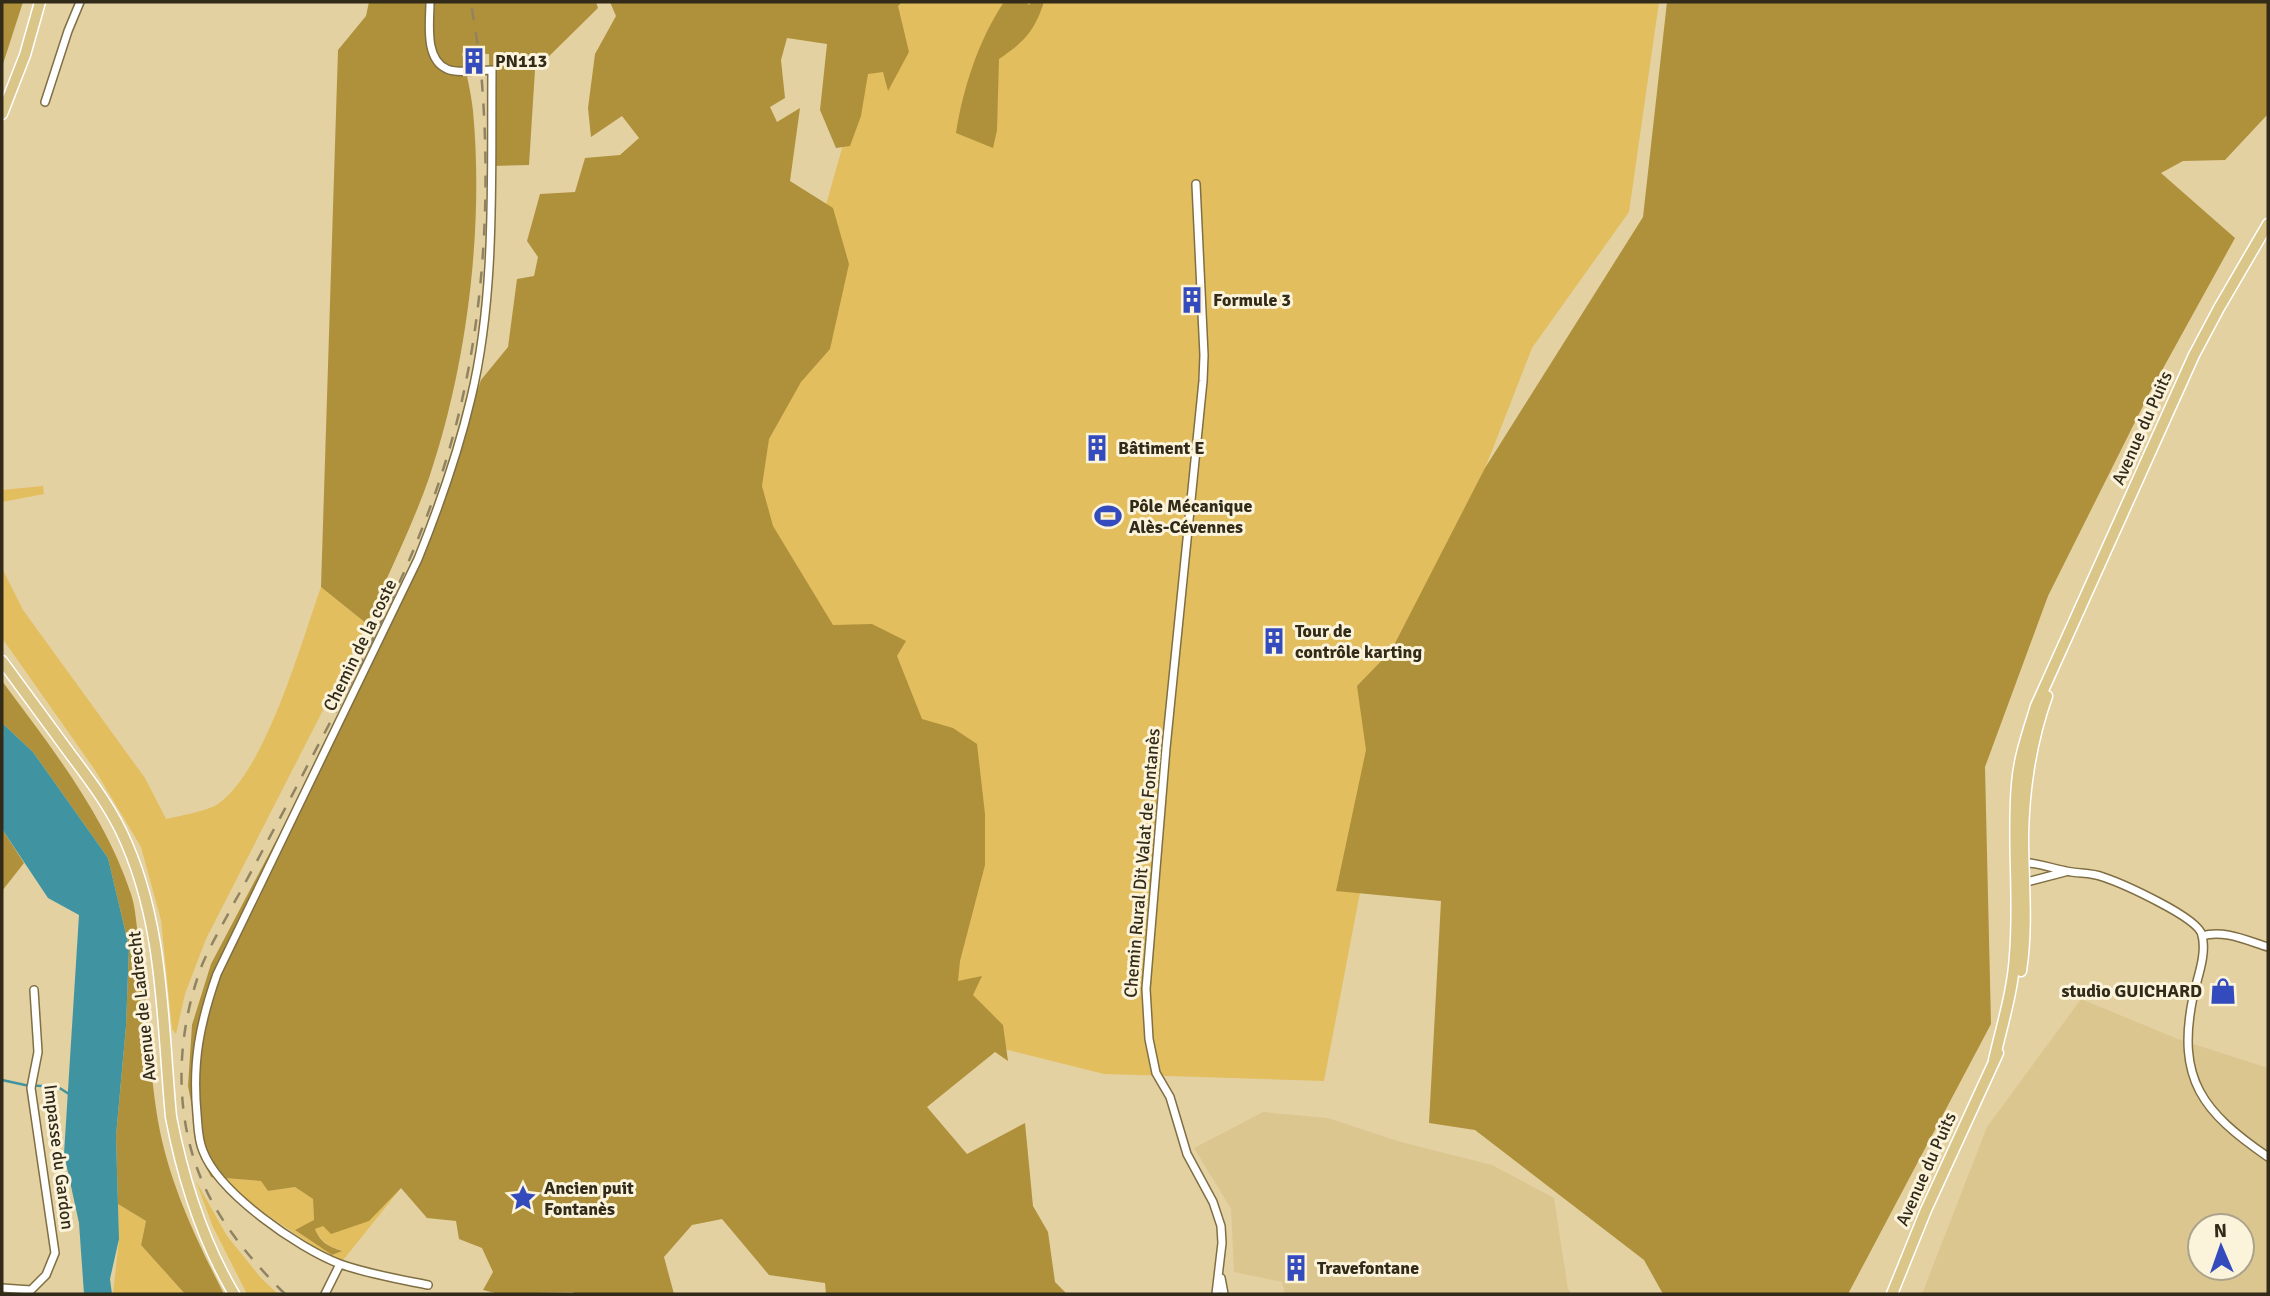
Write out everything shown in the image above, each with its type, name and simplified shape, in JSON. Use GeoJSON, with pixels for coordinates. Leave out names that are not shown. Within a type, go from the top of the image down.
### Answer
{"type":"FeatureCollection","features":[{"type":"Feature","properties":{"kind":"main road"},"geometry":{"type":"LineString","coordinates":[[2,114],[25,55],[40,2]]}},
{"type":"Feature","properties":{"kind":"main road","name":"Avenue du Puits"},"geometry":{"type":"LineString","coordinates":[[1892,1294],[1926,1210],[1994,1060],[2013,977],[2020,883],[2015,818],[2020,762],[2036,706],[2194,355],[2218,308],[2268,224]]}},
{"type":"Feature","properties":{"kind":"main road","name":"Avenue de Ladrecht"},"geometry":{"type":"LineString","coordinates":[[2,660],[96,790],[120,829],[134,862],[146,898],[157,951],[170,1105],[176,1144],[200,1223],[234,1294]]}},
{"type":"Feature","properties":{"kind":"street"},"geometry":{"type":"LineString","coordinates":[[45,102],[80,2]]}},
{"type":"Feature","properties":{"kind":"street","name":"Chemin de la coste"},"geometry":{"type":"LineString","coordinates":[[340,1264],[307,1247],[263,1218],[218,1177],[201,1148],[194,1082],[195,1056],[203,1015],[218,974],[418,559],[434,520],[471,396],[481,340],[491,242],[492,70],[448,70],[437,62],[431,50],[430,2]]}},
{"type":"Feature","properties":{"kind":"street","name":"Chemin Rural Dit Valat de Fontanès"},"geometry":{"type":"LineString","coordinates":[[1196,184],[1204,365],[1149,938],[1147,1013],[1156,1073],[1170,1097],[1187,1154],[1213,1202],[1221,1226],[1220,1271],[1216,1294]]}},
{"type":"Feature","properties":{"kind":"street"},"geometry":{"type":"LineString","coordinates":[[1188,528],[1205,530]]}},
{"type":"Feature","properties":{"kind":"street"},"geometry":{"type":"LineString","coordinates":[[2020,862],[2067,872],[2085,872],[2114,881],[2184,915],[2200,929],[2202,957],[2189,1018],[2189,1063],[2199,1090],[2213,1113],[2238,1136],[2268,1157]]}},
{"type":"Feature","properties":{"kind":"street"},"geometry":{"type":"LineString","coordinates":[[2020,883],[2067,872]]}},
{"type":"Feature","properties":{"kind":"street"},"geometry":{"type":"LineString","coordinates":[[2202,936],[2211,933],[2233,936],[2268,947]]}},
{"type":"Feature","properties":{"kind":"street","name":"Impasse du Gardon"},"geometry":{"type":"LineString","coordinates":[[2,1288],[31,1290],[46,1275],[55,1253],[32,1088],[37,1052],[34,990]]}},
{"type":"Feature","properties":{"kind":"street"},"geometry":{"type":"LineString","coordinates":[[326,1294],[340,1264],[380,1276],[428,1285]]}},
{"type":"Feature","properties":{"kind":"street","name":"Chemin Rural Dit Valat de Fontanès"},"geometry":{"type":"LineString","coordinates":[[1220,1271],[1224,1294]]}},
{"type":"Feature","properties":{"kind":"shaded area"},"geometry":{"type":"Polygon","coordinates":[[[2,2],[23,2],[2,67],[2,2]]]}},
{"type":"Feature","properties":{"kind":"shaded area"},"geometry":{"type":"Polygon","coordinates":[[[369,2],[596,2],[598,8],[535,70],[529,165],[491,166],[489,54],[462,53],[473,111],[476,156],[474,249],[463,344],[429,478],[367,624],[321,587],[338,50],[366,16],[369,2]]]}},
{"type":"Feature","properties":{"kind":"shaded area"},"geometry":{"type":"Polygon","coordinates":[[[610,2],[902,2],[898,6],[909,52],[888,91],[883,72],[868,74],[861,116],[850,146],[836,148],[820,110],[827,44],[787,38],[781,60],[785,98],[770,107],[777,122],[800,108],[790,181],[833,208],[849,264],[830,349],[801,382],[769,439],[762,486],[773,526],[833,625],[872,624],[906,641],[897,656],[922,719],[953,728],[977,744],[985,814],[985,865],[960,961],[958,981],[982,976],[973,995],[1003,1025],[1008,1061],[995,1052],[927,1107],[967,1154],[1025,1123],[1033,1206],[1048,1232],[1055,1282],[1067,1294],[826,1294],[825,1283],[769,1275],[722,1219],[692,1225],[664,1257],[674,1294],[499,1294],[483,1290],[493,1272],[482,1248],[459,1239],[456,1221],[427,1218],[401,1188],[369,1221],[331,1234],[323,1226],[315,1229],[325,1243],[342,1251],[332,1255],[295,1230],[314,1220],[313,1199],[295,1187],[268,1191],[261,1181],[211,1177],[202,1159],[188,1086],[192,1025],[211,964],[299,797],[418,559],[481,380],[508,347],[517,279],[534,276],[538,257],[527,241],[540,194],[575,192],[585,158],[620,155],[639,138],[622,116],[591,137],[588,108],[595,54],[616,16],[610,2]]]}},
{"type":"Feature","properties":{"kind":"shaded area","name":"Pôle Mécanique Alès-Cévennes"},"geometry":{"type":"Polygon","coordinates":[[[873,2],[1659,2],[1629,212],[1532,348],[1438,589],[1388,746],[1324,1081],[1104,1074],[984,1044],[829,861],[745,443],[808,268],[856,99],[873,2]]]}},
{"type":"Feature","properties":{"kind":"shaded area"},"geometry":{"type":"Polygon","coordinates":[[[1004,2],[1024,2],[1030,5],[1030,2],[1044,2],[1028,35],[999,59],[997,130],[993,148],[956,133],[973,64],[1004,2]]]}},
{"type":"Feature","properties":{"kind":"shaded area"},"geometry":{"type":"Polygon","coordinates":[[[1667,2],[2268,2],[2268,114],[2225,160],[2183,161],[2161,173],[2235,238],[2150,392],[2048,596],[1985,767],[1991,1024],[1848,1294],[1663,1294],[1644,1260],[1475,1130],[1429,1123],[1441,901],[1336,891],[1366,750],[1357,686],[1391,651],[1485,468],[1643,217],[1667,2]]]}},
{"type":"Feature","properties":{"kind":"shaded area"},"geometry":{"type":"Polygon","coordinates":[[[43,486],[44,494],[2,502],[2,490],[43,486]]]}},
{"type":"Feature","properties":{"kind":"shaded area"},"geometry":{"type":"Polygon","coordinates":[[[2,568],[23,610],[145,778],[166,819],[218,804],[252,764],[280,704],[321,587],[367,624],[206,939],[185,994],[176,1034],[172,1029],[161,920],[141,847],[95,770],[2,638],[2,568]]]}},
{"type":"Feature","properties":{"kind":"shaded area"},"geometry":{"type":"Polygon","coordinates":[[[2,681],[92,809],[131,894],[142,964],[155,1099],[163,1144],[185,1210],[224,1294],[185,1294],[141,1245],[146,1221],[118,1204],[116,1136],[126,1026],[129,947],[108,858],[33,752],[2,723],[2,681]]]}},
{"type":"Feature","properties":{"kind":"shaded area"},"geometry":{"type":"Polygon","coordinates":[[[2,829],[24,863],[2,891],[2,829]]]}},
{"type":"Feature","properties":{"kind":"shaded area"},"geometry":{"type":"Polygon","coordinates":[[[2081,999],[2178,1039],[2268,1068],[2268,1294],[1922,1294],[1987,1127],[2081,999]]]}},
{"type":"Feature","properties":{"kind":"shaded area"},"geometry":{"type":"Polygon","coordinates":[[[1263,1112],[1328,1118],[1401,1142],[1492,1165],[1554,1198],[1568,1289],[1572,1294],[1285,1294],[1282,1282],[1234,1272],[1231,1209],[1194,1148],[1263,1112]]]}},
{"type":"Feature","properties":{"kind":"shaded area"},"geometry":{"type":"Polygon","coordinates":[[[211,1177],[261,1181],[268,1191],[295,1187],[313,1199],[314,1221],[295,1230],[332,1255],[341,1250],[325,1243],[315,1229],[401,1188],[340,1264],[211,1177]]]}},
{"type":"Feature","properties":{"kind":"shaded area"},"geometry":{"type":"Polygon","coordinates":[[[196,1181],[227,1236],[261,1278],[278,1294],[247,1294],[213,1227],[196,1181]]]}},
{"type":"Feature","properties":{"kind":"shaded area"},"geometry":{"type":"Polygon","coordinates":[[[118,1204],[146,1221],[141,1245],[185,1294],[113,1294],[119,1239],[118,1204]]]}},
{"type":"Feature","properties":{"kind":"water"},"geometry":{"type":"Polygon","coordinates":[[[2,723],[33,752],[108,858],[129,947],[126,1026],[116,1136],[119,1239],[110,1279],[112,1294],[84,1294],[79,1223],[64,1154],[79,915],[48,898],[2,829],[2,723]]]}},
{"type":"Feature","properties":{"kind":"waterway"},"geometry":{"type":"LineString","coordinates":[[2,1080],[25,1085],[58,1087],[69,1094]]}},
{"type":"Feature","properties":{"kind":"railway"},"geometry":{"type":"LineString","coordinates":[[285,1294],[228,1228],[203,1183],[187,1130],[183,1102],[183,1046],[193,991],[202,965],[375,635],[432,503],[460,411],[477,315],[485,217],[484,119],[480,62],[471,2]]}},
{"type":"Feature","properties":{"kind":"place","name":"PN113"},"geometry":{"type":"Point","coordinates":[474,61]}},
{"type":"Feature","properties":{"kind":"place","name":"Formule 3"},"geometry":{"type":"Point","coordinates":[1192,300]}},
{"type":"Feature","properties":{"kind":"place","name":"Bâtiment E"},"geometry":{"type":"Point","coordinates":[1097,448]}},
{"type":"Feature","properties":{"kind":"place","name":"Pôle Mécanique Alès-Cévennes"},"geometry":{"type":"Point","coordinates":[1108,516]}},
{"type":"Feature","properties":{"kind":"place","name":"Tour de contrôle karting"},"geometry":{"type":"Point","coordinates":[1274,641]}},
{"type":"Feature","properties":{"kind":"place","name":"studio GUICHARD"},"geometry":{"type":"Point","coordinates":[2223,991]}},
{"type":"Feature","properties":{"kind":"place","name":"Ancien puit Fontanès"},"geometry":{"type":"Point","coordinates":[523,1198]}},
{"type":"Feature","properties":{"kind":"place","name":"Travefontane"},"geometry":{"type":"Point","coordinates":[1296,1268]}}]}
